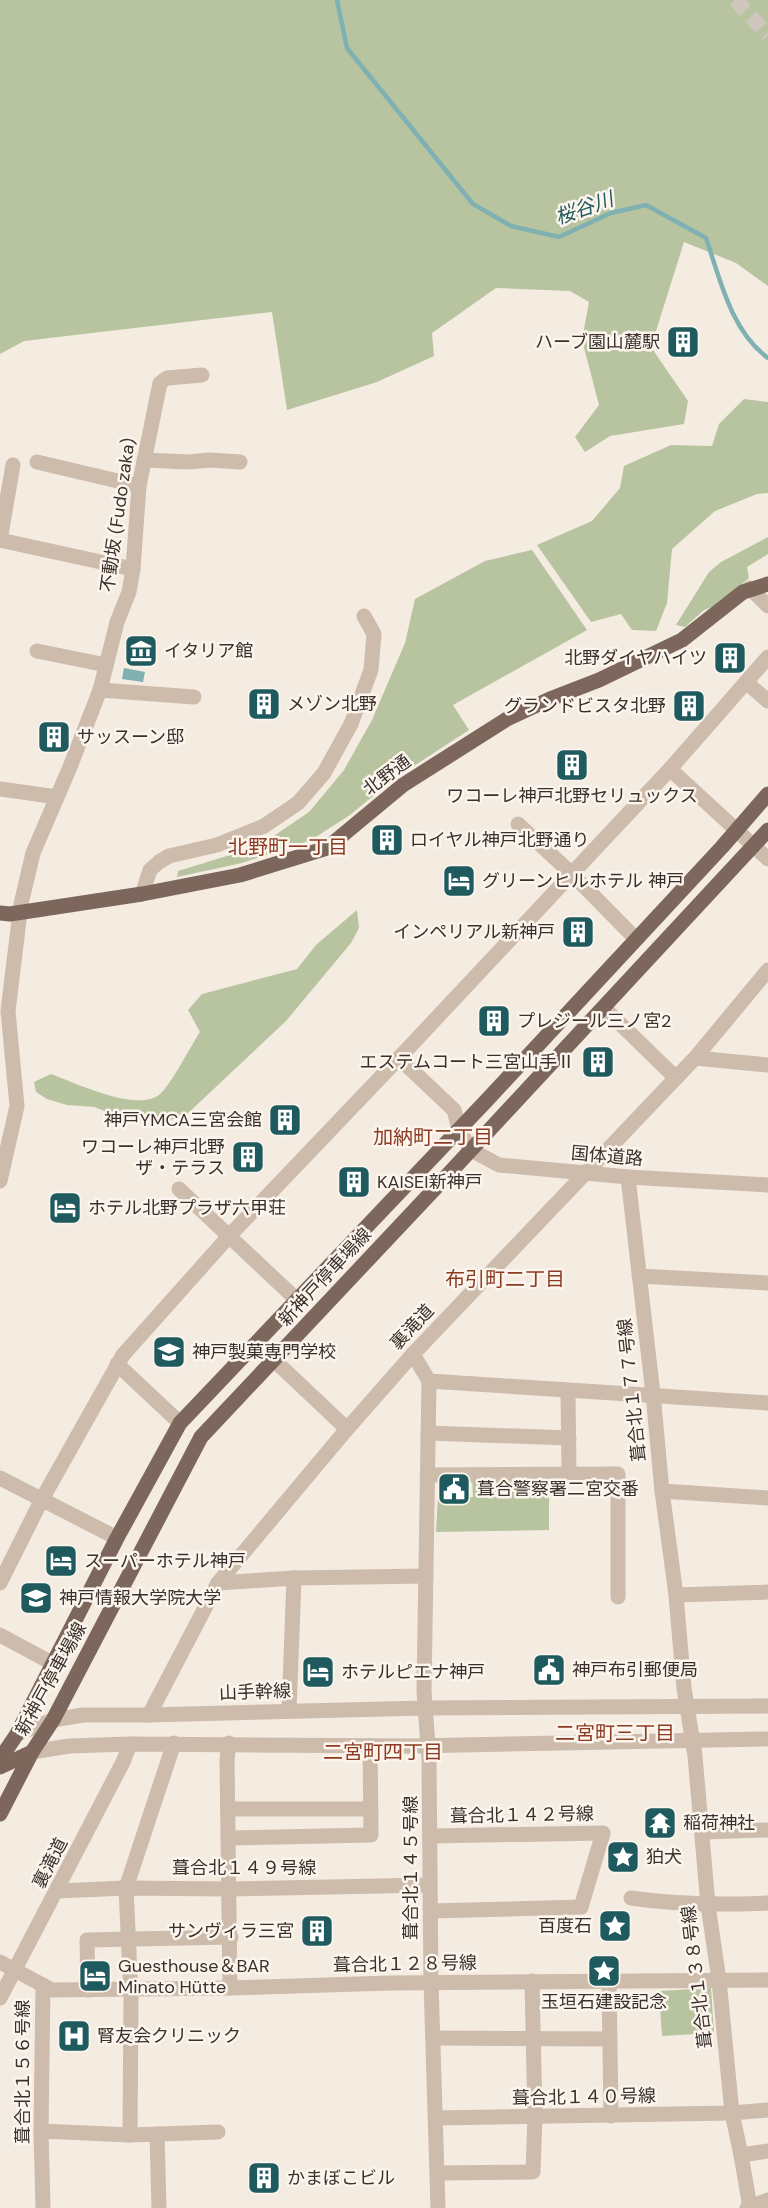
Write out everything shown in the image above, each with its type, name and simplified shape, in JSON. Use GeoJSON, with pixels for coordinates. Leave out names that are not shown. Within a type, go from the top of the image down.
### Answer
{"type":"FeatureCollection","features":[{"type":"Feature","properties":{"kind":"main road","name":"北野通"},"geometry":{"type":"LineString","coordinates":[[0,914],[142,894],[240,875],[327,848],[403,785],[507,719],[599,680],[682,640],[743,592],[768,584]]}},
{"type":"Feature","properties":{"kind":"main road","name":"新神戸停車場線"},"geometry":{"type":"LineString","coordinates":[[0,1759],[17,1734],[117,1538],[180,1423],[459,1130],[768,794]]}},
{"type":"Feature","properties":{"kind":"main road","name":"新神戸停車場線"},"geometry":{"type":"LineString","coordinates":[[0,1814],[32,1752],[53,1720],[201,1437],[768,830]]}},
{"type":"Feature","properties":{"kind":"main road","name":"山手幹線"},"geometry":{"type":"LineString","coordinates":[[0,1740],[17,1734]]}},
{"type":"Feature","properties":{"kind":"main road"},"geometry":{"type":"LineString","coordinates":[[0,1767],[32,1752]]}},
{"type":"Feature","properties":{"kind":"street","name":"不動坂 (Fudo zaka)"},"geometry":{"type":"LineString","coordinates":[[0,1181],[17,1106],[8,1011],[19,912],[33,853],[70,768],[100,690],[117,622],[129,592],[140,486],[160,383],[167,378],[202,375]]}},
{"type":"Feature","properties":{"kind":"street"},"geometry":{"type":"LineString","coordinates":[[144,460],[240,462]]}},
{"type":"Feature","properties":{"kind":"street"},"geometry":{"type":"LineString","coordinates":[[37,462],[140,486]]}},
{"type":"Feature","properties":{"kind":"street"},"geometry":{"type":"LineString","coordinates":[[13,465],[0,540],[133,569]]}},
{"type":"Feature","properties":{"kind":"street"},"geometry":{"type":"LineString","coordinates":[[750,588],[768,606]]}},
{"type":"Feature","properties":{"kind":"street"},"geometry":{"type":"LineString","coordinates":[[142,894],[150,870],[159,862],[169,856],[217,845],[264,826],[298,803],[324,773],[351,724],[371,670],[374,634],[364,616]]}},
{"type":"Feature","properties":{"kind":"street"},"geometry":{"type":"LineString","coordinates":[[38,651],[106,665]]}},
{"type":"Feature","properties":{"kind":"street"},"geometry":{"type":"LineString","coordinates":[[0,1583],[41,1501],[117,1364],[230,1235],[670,769],[768,657]]}},
{"type":"Feature","properties":{"kind":"street"},"geometry":{"type":"LineString","coordinates":[[746,682],[768,701]]}},
{"type":"Feature","properties":{"kind":"street"},"geometry":{"type":"LineString","coordinates":[[100,690],[194,697]]}},
{"type":"Feature","properties":{"kind":"street"},"geometry":{"type":"LineString","coordinates":[[670,769],[768,859]]}},
{"type":"Feature","properties":{"kind":"street"},"geometry":{"type":"LineString","coordinates":[[0,789],[57,797]]}},
{"type":"Feature","properties":{"kind":"street"},"geometry":{"type":"LineString","coordinates":[[518,824],[571,873],[635,939]]}},
{"type":"Feature","properties":{"kind":"street","name":"裏滝道"},"geometry":{"type":"LineString","coordinates":[[149,1715],[218,1583],[413,1354],[587,1174],[695,1058],[768,970]]}},
{"type":"Feature","properties":{"kind":"street"},"geometry":{"type":"LineString","coordinates":[[603,1008],[676,1078]]}},
{"type":"Feature","properties":{"kind":"street"},"geometry":{"type":"LineString","coordinates":[[399,1058],[454,1110],[459,1130],[471,1150]]}},
{"type":"Feature","properties":{"kind":"street"},"geometry":{"type":"LineString","coordinates":[[695,1058],[768,1065]]}},
{"type":"Feature","properties":{"kind":"street","name":"国体道路"},"geometry":{"type":"LineString","coordinates":[[471,1150],[499,1165],[587,1174],[768,1185]]}},
{"type":"Feature","properties":{"kind":"street","name":"葺合北１７７号線"},"geometry":{"type":"LineString","coordinates":[[628,1177],[692,1741]]}},
{"type":"Feature","properties":{"kind":"street"},"geometry":{"type":"LineString","coordinates":[[179,1189],[297,1300]]}},
{"type":"Feature","properties":{"kind":"street"},"geometry":{"type":"LineString","coordinates":[[639,1276],[768,1283]]}},
{"type":"Feature","properties":{"kind":"street"},"geometry":{"type":"LineString","coordinates":[[413,1354],[429,1381],[768,1403]]}},
{"type":"Feature","properties":{"kind":"street"},"geometry":{"type":"LineString","coordinates":[[274,1360],[347,1429]]}},
{"type":"Feature","properties":{"kind":"street"},"geometry":{"type":"LineString","coordinates":[[117,1364],[180,1423]]}},
{"type":"Feature","properties":{"kind":"street","name":"葺合北１４５号線"},"geometry":{"type":"LineString","coordinates":[[429,1381],[425,1708],[438,2208]]}},
{"type":"Feature","properties":{"kind":"street"},"geometry":{"type":"LineString","coordinates":[[568,1391],[569,1474]]}},
{"type":"Feature","properties":{"kind":"street"},"geometry":{"type":"LineString","coordinates":[[428,1432],[569,1438]]}},
{"type":"Feature","properties":{"kind":"street"},"geometry":{"type":"LineString","coordinates":[[427,1475],[618,1474],[618,1597]]}},
{"type":"Feature","properties":{"kind":"street"},"geometry":{"type":"LineString","coordinates":[[0,1478],[117,1538]]}},
{"type":"Feature","properties":{"kind":"street"},"geometry":{"type":"LineString","coordinates":[[662,1491],[768,1498]]}},
{"type":"Feature","properties":{"kind":"street"},"geometry":{"type":"LineString","coordinates":[[218,1583],[294,1578],[426,1576]]}},
{"type":"Feature","properties":{"kind":"street"},"geometry":{"type":"LineString","coordinates":[[289,1711],[294,1578]]}},
{"type":"Feature","properties":{"kind":"street"},"geometry":{"type":"LineString","coordinates":[[676,1594],[768,1592]]}},
{"type":"Feature","properties":{"kind":"street"},"geometry":{"type":"LineString","coordinates":[[0,1635],[52,1663]]}},
{"type":"Feature","properties":{"kind":"street","name":"山手幹線"},"geometry":{"type":"LineString","coordinates":[[17,1734],[53,1720],[83,1715],[425,1708],[768,1706]]}},
{"type":"Feature","properties":{"kind":"street"},"geometry":{"type":"LineString","coordinates":[[32,1752],[69,1746],[174,1743],[370,1746],[768,1739]]}},
{"type":"Feature","properties":{"kind":"street","name":"葺合北１３８号線"},"geometry":{"type":"LineString","coordinates":[[692,1741],[732,2113],[741,2155],[748,2207]]}},
{"type":"Feature","properties":{"kind":"street"},"geometry":{"type":"LineString","coordinates":[[130,2135],[131,1996],[126,1888],[174,1743]]}},
{"type":"Feature","properties":{"kind":"street"},"geometry":{"type":"LineString","coordinates":[[229,1743],[230,1988]]}},
{"type":"Feature","properties":{"kind":"street","name":"裏滝道"},"geometry":{"type":"LineString","coordinates":[[0,1998],[57,1891],[130,1744]]}},
{"type":"Feature","properties":{"kind":"street"},"geometry":{"type":"LineString","coordinates":[[228,1838],[370,1835],[370,1746]]}},
{"type":"Feature","properties":{"kind":"street"},"geometry":{"type":"LineString","coordinates":[[228,1809],[370,1809]]}},
{"type":"Feature","properties":{"kind":"street"},"geometry":{"type":"LineString","coordinates":[[702,1832],[768,1830]]}},
{"type":"Feature","properties":{"kind":"street","name":"葺合北１４２号線"},"geometry":{"type":"LineString","coordinates":[[430,1836],[603,1833],[580,1907],[431,1911]]}},
{"type":"Feature","properties":{"kind":"street","name":"葺合北１４９号線"},"geometry":{"type":"LineString","coordinates":[[57,1891],[126,1888],[430,1885]]}},
{"type":"Feature","properties":{"kind":"street"},"geometry":{"type":"LineString","coordinates":[[631,1898],[708,1905],[768,1903]]}},
{"type":"Feature","properties":{"kind":"street"},"geometry":{"type":"LineString","coordinates":[[88,1990],[87,1940],[231,1937]]}},
{"type":"Feature","properties":{"kind":"street","name":"葺合北１５６号線"},"geometry":{"type":"LineString","coordinates":[[0,1962],[43,1985],[41,2131],[43,2208]]}},
{"type":"Feature","properties":{"kind":"street","name":"葺合北１２８号線"},"geometry":{"type":"LineString","coordinates":[[43,1985],[52,1990],[88,1990],[431,1982],[768,1980]]}},
{"type":"Feature","properties":{"kind":"street"},"geometry":{"type":"LineString","coordinates":[[437,2173],[533,2172],[535,2117],[532,1981]]}},
{"type":"Feature","properties":{"kind":"street"},"geometry":{"type":"LineString","coordinates":[[609,1981],[611,2116]]}},
{"type":"Feature","properties":{"kind":"street"},"geometry":{"type":"LineString","coordinates":[[433,2038],[609,2039]]}},
{"type":"Feature","properties":{"kind":"street","name":"葺合北１４０号線"},"geometry":{"type":"LineString","coordinates":[[436,2118],[611,2116],[768,2110]]}},
{"type":"Feature","properties":{"kind":"street"},"geometry":{"type":"LineString","coordinates":[[41,2131],[130,2135],[218,2132]]}},
{"type":"Feature","properties":{"kind":"street"},"geometry":{"type":"LineString","coordinates":[[157,2134],[159,2208]]}},
{"type":"Feature","properties":{"kind":"street"},"geometry":{"type":"LineString","coordinates":[[741,2155],[768,2151]]}},
{"type":"Feature","properties":{"kind":"street"},"geometry":{"type":"LineString","coordinates":[[748,2207],[768,2200]]}},
{"type":"Feature","properties":{"kind":"green space"},"geometry":{"type":"Polygon","coordinates":[[[0,0],[768,0],[768,286],[736,263],[684,242],[651,347],[688,401],[684,424],[610,436],[585,452],[575,437],[599,405],[582,340],[589,302],[570,291],[496,288],[432,333],[434,356],[377,382],[287,410],[272,312],[24,341],[0,354],[0,0]]]}},
{"type":"Feature","properties":{"kind":"green space"},"geometry":{"type":"Polygon","coordinates":[[[744,399],[768,402],[768,493],[757,494],[715,511],[672,549],[667,603],[656,631],[632,630],[621,614],[591,622],[537,545],[592,521],[620,488],[624,466],[671,445],[712,446],[719,424],[744,399]]]}},
{"type":"Feature","properties":{"kind":"green space"},"geometry":{"type":"Polygon","coordinates":[[[768,537],[768,554],[747,567],[749,578],[720,604],[704,610],[685,627],[676,625],[709,572],[721,562],[768,537]]]}},
{"type":"Feature","properties":{"kind":"green space"},"geometry":{"type":"Polygon","coordinates":[[[532,550],[587,630],[453,705],[469,730],[394,779],[350,815],[311,840],[242,863],[177,877],[178,871],[259,846],[309,812],[344,770],[372,720],[405,643],[415,599],[485,561],[532,550]]]}},
{"type":"Feature","properties":{"kind":"green space"},"geometry":{"type":"Polygon","coordinates":[[[357,910],[359,928],[351,943],[286,1021],[186,1115],[160,1123],[121,1117],[94,1107],[67,1105],[47,1099],[36,1092],[34,1082],[51,1074],[121,1098],[136,1100],[159,1095],[200,1032],[188,1010],[202,994],[297,969],[316,945],[357,910]]]}},
{"type":"Feature","properties":{"kind":"green space"},"geometry":{"type":"Polygon","coordinates":[[[472,1478],[549,1478],[549,1530],[436,1532],[438,1497],[473,1497],[472,1478]]]}},
{"type":"Feature","properties":{"kind":"green space"},"geometry":{"type":"Polygon","coordinates":[[[711,1988],[714,2033],[662,2036],[659,1991],[711,1988]]]}},
{"type":"Feature","properties":{"kind":"water"},"geometry":{"type":"Polygon","coordinates":[[[124,668],[145,672],[143,682],[122,679],[124,668]]]}},
{"type":"Feature","properties":{"kind":"waterway","name":"桜谷川"},"geometry":{"type":"LineString","coordinates":[[337,0],[347,48],[473,204],[511,226],[559,237],[611,213],[646,205],[706,238],[722,287],[736,319],[755,347],[768,358]]}},
{"type":"Feature","properties":{"kind":"tunnel"},"geometry":{"type":"LineString","coordinates":[[735,0],[768,35]]}},
{"type":"Feature","properties":{"kind":"place","name":"ハーブ園山麓駅"},"geometry":{"type":"Point","coordinates":[683,342]}},
{"type":"Feature","properties":{"kind":"place","name":"イタリア館"},"geometry":{"type":"Point","coordinates":[141,651]}},
{"type":"Feature","properties":{"kind":"place","name":"北野ダイヤハイツ"},"geometry":{"type":"Point","coordinates":[730,658]}},
{"type":"Feature","properties":{"kind":"place","name":"メゾン北野"},"geometry":{"type":"Point","coordinates":[264,704]}},
{"type":"Feature","properties":{"kind":"place","name":"グランドビスタ北野"},"geometry":{"type":"Point","coordinates":[689,706]}},
{"type":"Feature","properties":{"kind":"place","name":"サッスーン邸"},"geometry":{"type":"Point","coordinates":[54,737]}},
{"type":"Feature","properties":{"kind":"place","name":"ワコーレ神戸北野セリュックス"},"geometry":{"type":"Point","coordinates":[572,765]}},
{"type":"Feature","properties":{"kind":"place","name":"ロイヤル神戸北野通り"},"geometry":{"type":"Point","coordinates":[387,840]}},
{"type":"Feature","properties":{"kind":"place","name":"グリーンヒルホテル 神戸"},"geometry":{"type":"Point","coordinates":[459,881]}},
{"type":"Feature","properties":{"kind":"place","name":"インペリアル新神戸"},"geometry":{"type":"Point","coordinates":[578,932]}},
{"type":"Feature","properties":{"kind":"place","name":"プレジール三ノ宮2"},"geometry":{"type":"Point","coordinates":[494,1021]}},
{"type":"Feature","properties":{"kind":"place","name":"エステムコート三宮山手Ⅱ"},"geometry":{"type":"Point","coordinates":[598,1062]}},
{"type":"Feature","properties":{"kind":"place","name":"神戸YMCA三宮会館"},"geometry":{"type":"Point","coordinates":[285,1120]}},
{"type":"Feature","properties":{"kind":"place","name":"ワコーレ神戸北野 ザ・テラス"},"geometry":{"type":"Point","coordinates":[248,1157]}},
{"type":"Feature","properties":{"kind":"place","name":"KAISEI新神戸"},"geometry":{"type":"Point","coordinates":[354,1182]}},
{"type":"Feature","properties":{"kind":"place","name":"ホテル北野プラザ六甲荘"},"geometry":{"type":"Point","coordinates":[65,1208]}},
{"type":"Feature","properties":{"kind":"place","name":"神戸製菓専門学校"},"geometry":{"type":"Point","coordinates":[169,1352]}},
{"type":"Feature","properties":{"kind":"place","name":"葺合警察署二宮交番"},"geometry":{"type":"Point","coordinates":[454,1489]}},
{"type":"Feature","properties":{"kind":"place","name":"スーパーホテル神戸"},"geometry":{"type":"Point","coordinates":[61,1561]}},
{"type":"Feature","properties":{"kind":"place","name":"神戸情報大学院大学"},"geometry":{"type":"Point","coordinates":[36,1598]}},
{"type":"Feature","properties":{"kind":"place","name":"神戸布引郵便局"},"geometry":{"type":"Point","coordinates":[549,1670]}},
{"type":"Feature","properties":{"kind":"place","name":"ホテルピエナ神戸"},"geometry":{"type":"Point","coordinates":[318,1672]}},
{"type":"Feature","properties":{"kind":"place","name":"稲荷神社"},"geometry":{"type":"Point","coordinates":[660,1823]}},
{"type":"Feature","properties":{"kind":"place","name":"狛犬"},"geometry":{"type":"Point","coordinates":[623,1857]}},
{"type":"Feature","properties":{"kind":"place","name":"百度石"},"geometry":{"type":"Point","coordinates":[615,1926]}},
{"type":"Feature","properties":{"kind":"place","name":"サンヴィラ三宮"},"geometry":{"type":"Point","coordinates":[317,1931]}},
{"type":"Feature","properties":{"kind":"place","name":"玉垣石建設記念"},"geometry":{"type":"Point","coordinates":[604,1971]}},
{"type":"Feature","properties":{"kind":"place","name":"Guesthouse＆BAR Minato Hütte"},"geometry":{"type":"Point","coordinates":[95,1976]}},
{"type":"Feature","properties":{"kind":"place","name":"腎友会クリニック"},"geometry":{"type":"Point","coordinates":[74,2036]}},
{"type":"Feature","properties":{"kind":"place","name":"かまぼこビル"},"geometry":{"type":"Point","coordinates":[264,2178]}},
{"type":"Feature","properties":{"kind":"district","name":"北野町一丁目"},"geometry":{"type":"Point","coordinates":[288,847]}},
{"type":"Feature","properties":{"kind":"district","name":"加納町二丁目"},"geometry":{"type":"Point","coordinates":[433,1137]}},
{"type":"Feature","properties":{"kind":"district","name":"布引町二丁目"},"geometry":{"type":"Point","coordinates":[505,1279]}},
{"type":"Feature","properties":{"kind":"district","name":"二宮町三丁目"},"geometry":{"type":"Point","coordinates":[615,1733]}},
{"type":"Feature","properties":{"kind":"district","name":"二宮町四丁目"},"geometry":{"type":"Point","coordinates":[383,1752]}}]}
